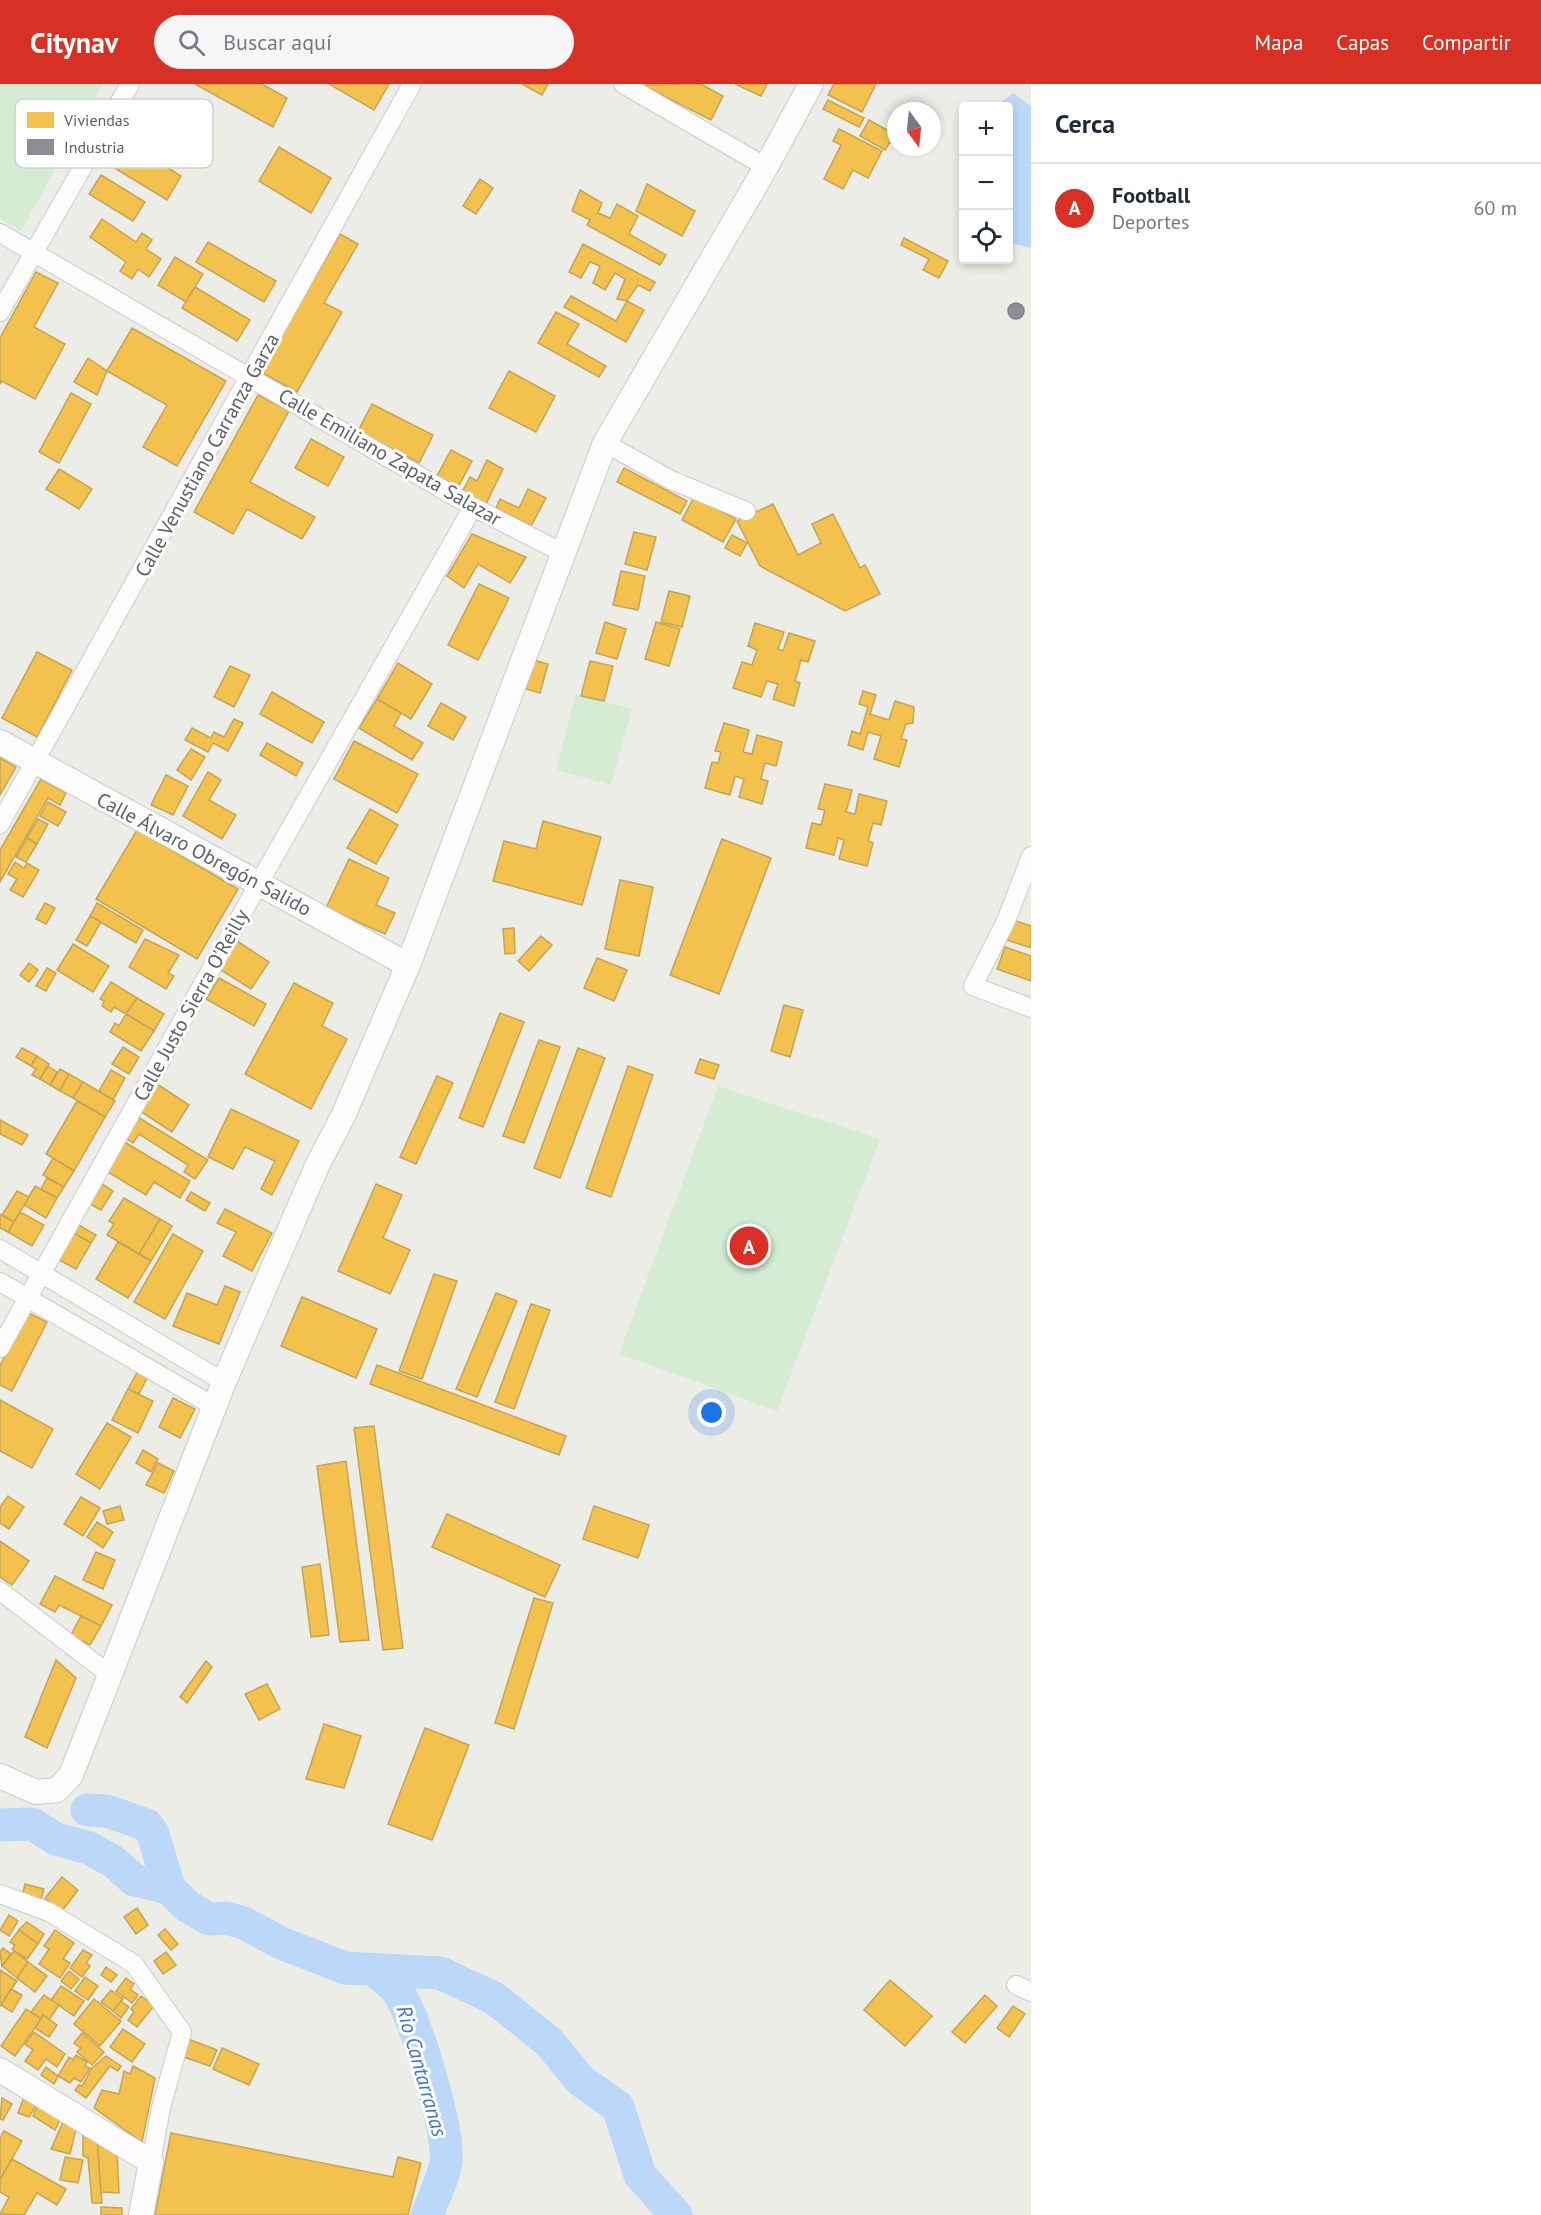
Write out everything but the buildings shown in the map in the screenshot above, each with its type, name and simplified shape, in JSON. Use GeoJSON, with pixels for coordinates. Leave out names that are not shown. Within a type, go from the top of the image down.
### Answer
{"type":"FeatureCollection","features":[{"type":"Feature","properties":{"kind":"street"},"geometry":{"type":"LineString","coordinates":[[121,99],[130,84]]}},
{"type":"Feature","properties":{"kind":"street","name":"Calle Venustiano Carranza Garza"},"geometry":{"type":"LineString","coordinates":[[0,824],[412,84]]}},
{"type":"Feature","properties":{"kind":"street"},"geometry":{"type":"LineString","coordinates":[[623,84],[766,167]]}},
{"type":"Feature","properties":{"kind":"street"},"geometry":{"type":"LineString","coordinates":[[0,1776],[36,1792],[57,1790],[71,1775],[225,1382],[317,1166],[343,1116],[408,966],[605,443],[766,167],[810,84]]}},
{"type":"Feature","properties":{"kind":"street"},"geometry":{"type":"LineString","coordinates":[[0,312],[82,168]]}},
{"type":"Feature","properties":{"kind":"street","name":"Calle Emiliano Zapata Salazar"},"geometry":{"type":"LineString","coordinates":[[0,233],[473,507],[563,553]]}},
{"type":"Feature","properties":{"kind":"street"},"geometry":{"type":"LineString","coordinates":[[605,443],[671,480],[746,511]]}},
{"type":"Feature","properties":{"kind":"street","name":"Calle Justo Sierra O'Reilly"},"geometry":{"type":"LineString","coordinates":[[0,1348],[259,883],[473,507]]}},
{"type":"Feature","properties":{"kind":"street","name":"Calle Álvaro Obregón Salido"},"geometry":{"type":"LineString","coordinates":[[0,742],[408,966]]}},
{"type":"Feature","properties":{"kind":"street"},"geometry":{"type":"LineString","coordinates":[[1031,856],[1006,921],[973,986],[1031,1008]]}},
{"type":"Feature","properties":{"kind":"street"},"geometry":{"type":"LineString","coordinates":[[0,1249],[225,1382]]}},
{"type":"Feature","properties":{"kind":"street"},"geometry":{"type":"LineString","coordinates":[[0,1282],[215,1407]]}},
{"type":"Feature","properties":{"kind":"street"},"geometry":{"type":"LineString","coordinates":[[0,1591],[109,1674]]}},
{"type":"Feature","properties":{"kind":"street"},"geometry":{"type":"LineString","coordinates":[[0,1894],[49,1912],[134,1965],[182,2032],[161,2108],[141,2215]]}},
{"type":"Feature","properties":{"kind":"street"},"geometry":{"type":"LineString","coordinates":[[0,2070],[151,2163]]}},
{"type":"Feature","properties":{"kind":"green space"},"geometry":{"type":"Polygon","coordinates":[[[0,84],[103,84],[95,99],[15,99],[15,168],[56,168],[21,231],[0,219],[0,84]]]}},
{"type":"Feature","properties":{"kind":"green space"},"geometry":{"type":"Polygon","coordinates":[[[576,694],[632,709],[611,785],[556,770],[576,694]]]}},
{"type":"Feature","properties":{"kind":"green space"},"geometry":{"type":"Polygon","coordinates":[[[718,1086],[880,1139],[777,1411],[619,1354],[718,1086]]]}},
{"type":"Feature","properties":{"kind":"water"},"geometry":{"type":"Polygon","coordinates":[[[1014,93],[1031,107],[1031,248],[1013,244],[1013,102],[1001,102],[1014,93]]]}},
{"type":"Feature","properties":{"kind":"waterway","name":"Rio Cantarranas"},"geometry":{"type":"LineString","coordinates":[[87,1810],[107,1811],[147,1825],[153,1834],[169,1888],[187,1906],[209,1919],[226,1918],[244,1923],[281,1943],[345,1968],[440,1973],[494,1998],[549,2042],[580,2080],[618,2107],[640,2175],[676,2215]]}},
{"type":"Feature","properties":{"kind":"waterway","name":"Rio Cantarranas"},"geometry":{"type":"LineString","coordinates":[[0,1825],[32,1824],[56,1839],[89,1848],[114,1862],[134,1880],[169,1888]]}},
{"type":"Feature","properties":{"kind":"waterway","name":"Rio Cantarranas"},"geometry":{"type":"LineString","coordinates":[[376,1971],[396,1989],[404,2002],[430,2074],[443,2126],[446,2147],[445,2169],[427,2215]]}},
{"type":"Feature","properties":{"kind":"place","name":"Football"},"geometry":{"type":"Point","coordinates":[749,1246]}}]}
